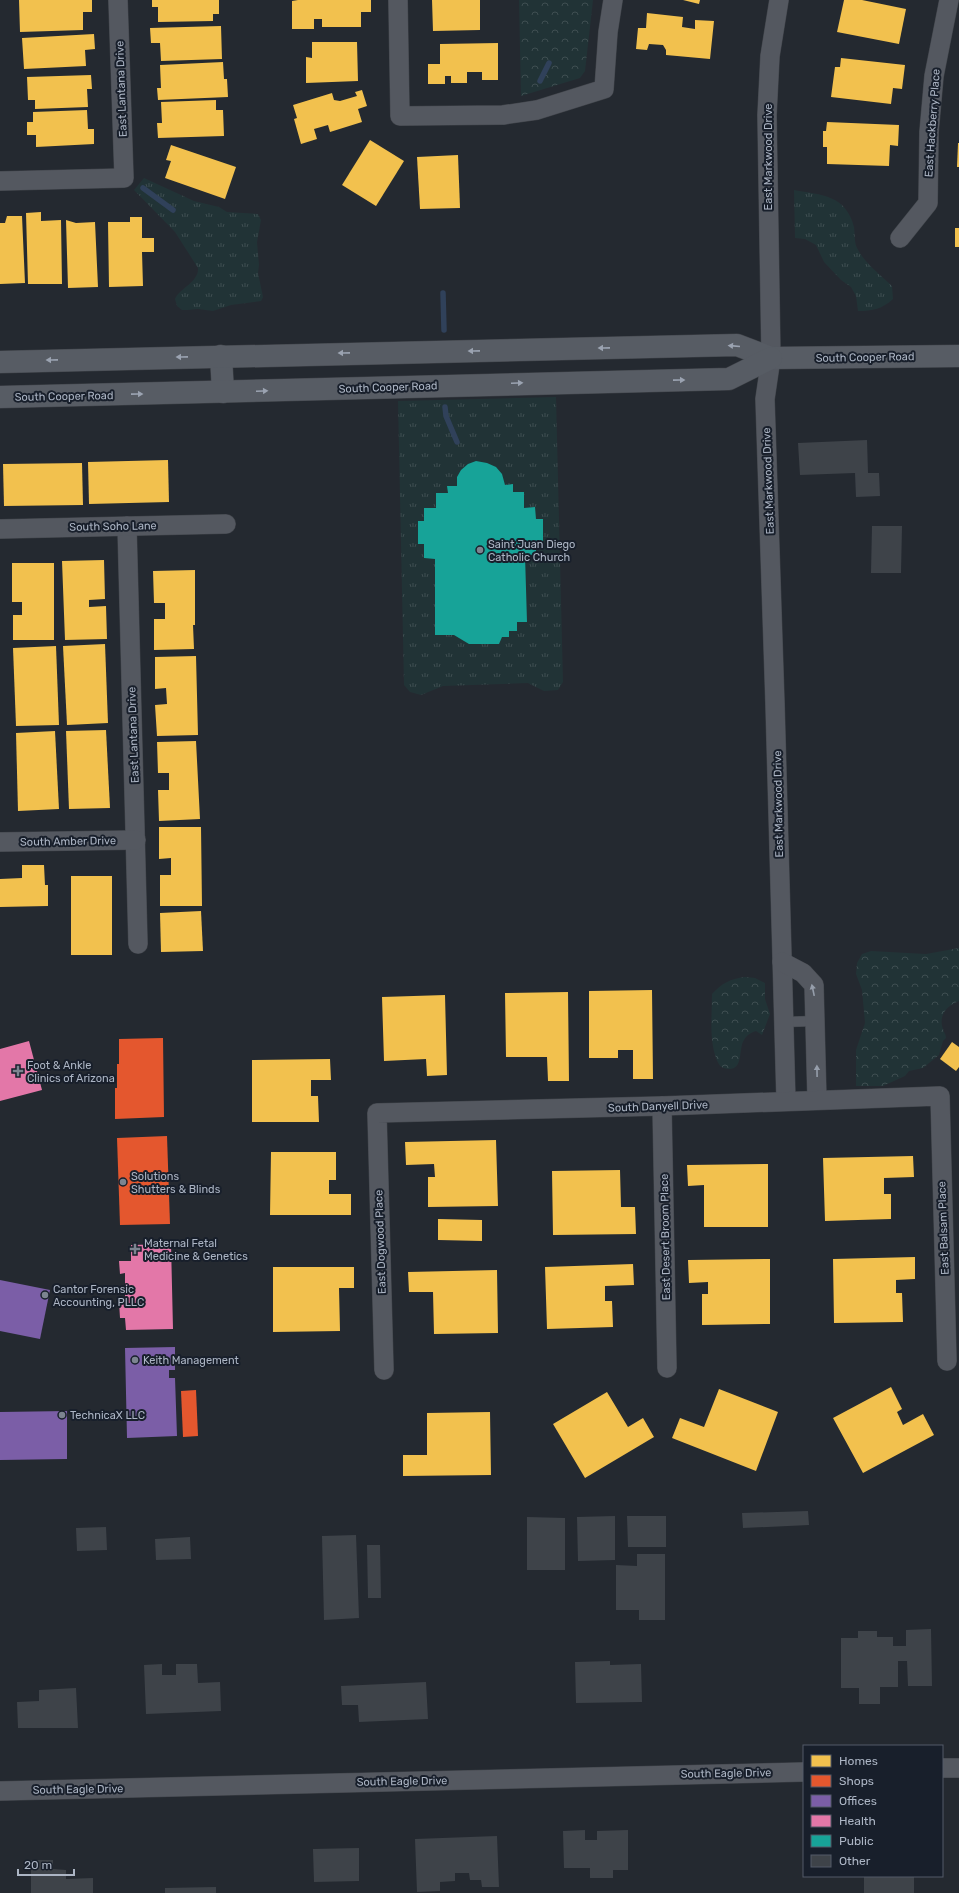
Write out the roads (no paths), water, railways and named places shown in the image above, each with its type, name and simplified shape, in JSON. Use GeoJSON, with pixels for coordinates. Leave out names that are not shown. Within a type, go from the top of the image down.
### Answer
{"type":"FeatureCollection","features":[{"type":"Feature","properties":{"kind":"main road","name":"South Cooper Road"},"geometry":{"type":"LineString","coordinates":[[0,362],[737,345],[770,358],[959,356]]}},
{"type":"Feature","properties":{"kind":"main road"},"geometry":{"type":"LineString","coordinates":[[221,356],[223,392]]}},
{"type":"Feature","properties":{"kind":"main road","name":"South Cooper Road"},"geometry":{"type":"LineString","coordinates":[[0,397],[729,379],[770,358]]}},
{"type":"Feature","properties":{"kind":"street","name":"East Lantana Drive"},"geometry":{"type":"LineString","coordinates":[[0,181],[124,178],[118,0]]}},
{"type":"Feature","properties":{"kind":"street"},"geometry":{"type":"LineString","coordinates":[[398,0],[400,116],[503,115],[537,110],[604,89],[608,32],[613,0]]}},
{"type":"Feature","properties":{"kind":"street","name":"East Markwood Drive"},"geometry":{"type":"LineString","coordinates":[[779,0],[770,56],[767,115],[770,358],[765,399],[786,1101]]}},
{"type":"Feature","properties":{"kind":"street","name":"East Hackberry Place"},"geometry":{"type":"LineString","coordinates":[[900,238],[928,202],[929,132],[934,76],[949,0]]}},
{"type":"Feature","properties":{"kind":"street","name":"South Soho Lane"},"geometry":{"type":"LineString","coordinates":[[0,529],[226,524]]}},
{"type":"Feature","properties":{"kind":"street","name":"East Lantana Drive"},"geometry":{"type":"LineString","coordinates":[[127,526],[138,944]]}},
{"type":"Feature","properties":{"kind":"street","name":"South Amber Drive"},"geometry":{"type":"LineString","coordinates":[[0,842],[136,840]]}},
{"type":"Feature","properties":{"kind":"street"},"geometry":{"type":"LineString","coordinates":[[782,962],[803,973],[814,985],[817,1100]]}},
{"type":"Feature","properties":{"kind":"street","name":"South Danyell Drive"},"geometry":{"type":"LineString","coordinates":[[377,1113],[662,1106],[940,1096]]}},
{"type":"Feature","properties":{"kind":"street","name":"East Balsam Place"},"geometry":{"type":"LineString","coordinates":[[940,1096],[947,1361]]}},
{"type":"Feature","properties":{"kind":"street","name":"East Desert Broom Place"},"geometry":{"type":"LineString","coordinates":[[662,1106],[667,1368]]}},
{"type":"Feature","properties":{"kind":"street","name":"East Dogwood Place"},"geometry":{"type":"LineString","coordinates":[[377,1113],[384,1370]]}},
{"type":"Feature","properties":{"kind":"street"},"geometry":{"type":"LineString","coordinates":[[943,1768],[959,1768]]}},
{"type":"Feature","properties":{"kind":"street","name":"South Eagle Drive"},"geometry":{"type":"LineString","coordinates":[[0,1791],[803,1772]]}},
{"type":"Feature","properties":{"kind":"lane"},"geometry":{"type":"LineString","coordinates":[[783,1022],[816,1021]]}},
{"type":"Feature","properties":{"kind":"waterway"},"geometry":{"type":"LineString","coordinates":[[540,81],[549,63]]}},
{"type":"Feature","properties":{"kind":"waterway"},"geometry":{"type":"LineString","coordinates":[[143,188],[173,210]]}},
{"type":"Feature","properties":{"kind":"waterway"},"geometry":{"type":"LineString","coordinates":[[443,293],[444,330]]}},
{"type":"Feature","properties":{"kind":"waterway"},"geometry":{"type":"LineString","coordinates":[[445,407],[446,416],[457,442]]}},
{"type":"Feature","properties":{"kind":"place","name":"Saint Juan Diego Catholic Church"},"geometry":{"type":"Point","coordinates":[480,550]}},
{"type":"Feature","properties":{"kind":"place","name":"Foot & Ankle Clinics of Arizona"},"geometry":{"type":"Point","coordinates":[18,1071]}},
{"type":"Feature","properties":{"kind":"place","name":"Solutions Shutters & Blinds"},"geometry":{"type":"Point","coordinates":[123,1182]}},
{"type":"Feature","properties":{"kind":"place","name":"Maternal Fetal Medicine & Genetics"},"geometry":{"type":"Point","coordinates":[135,1249]}},
{"type":"Feature","properties":{"kind":"place","name":"Cantor Forensic Accounting, PLLC"},"geometry":{"type":"Point","coordinates":[45,1295]}},
{"type":"Feature","properties":{"kind":"place","name":"Keith Management"},"geometry":{"type":"Point","coordinates":[135,1360]}},
{"type":"Feature","properties":{"kind":"place","name":"TechnicaX LLC"},"geometry":{"type":"Point","coordinates":[62,1415]}}]}
